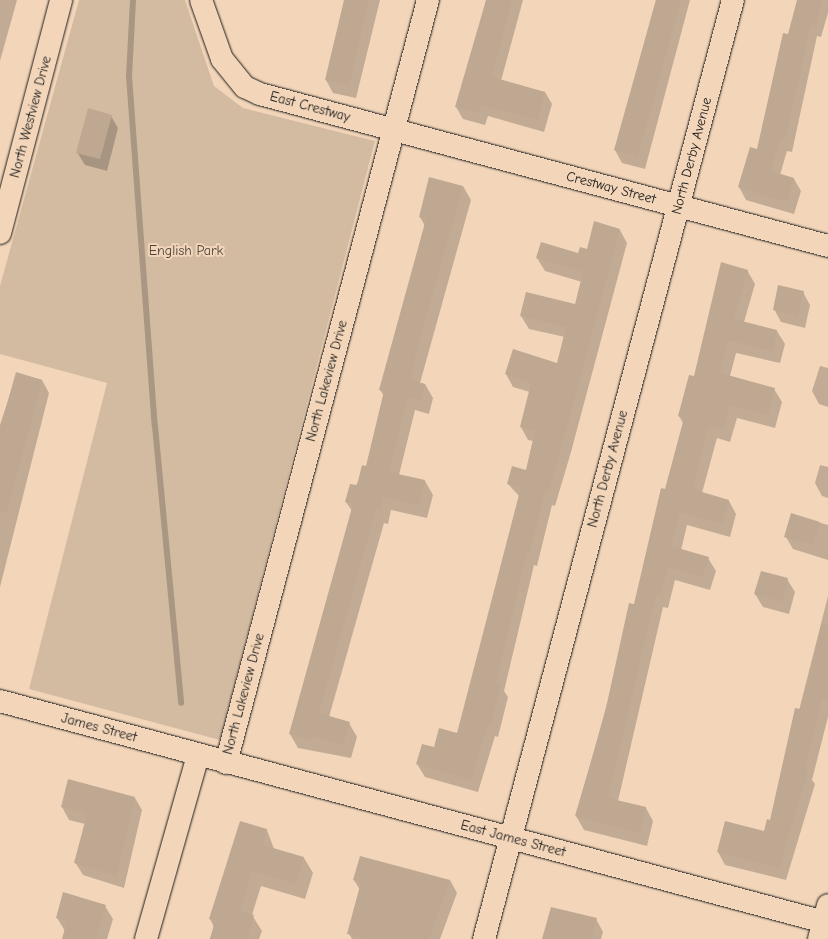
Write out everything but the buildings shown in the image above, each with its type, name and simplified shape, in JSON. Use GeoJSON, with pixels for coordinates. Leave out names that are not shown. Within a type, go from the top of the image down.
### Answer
{"type":"FeatureCollection","features":[{"type":"Feature","properties":{"kind":"street","name":"North Westview Drive"},"geometry":{"type":"LineString","coordinates":[[0,233],[61,0]]}},
{"type":"Feature","properties":{"kind":"street","name":"East Crestway"},"geometry":{"type":"LineString","coordinates":[[201,0],[222,59],[232,74],[260,94],[394,130]]}},
{"type":"Feature","properties":{"kind":"street","name":"North Lakeview Drive"},"geometry":{"type":"LineString","coordinates":[[226,763],[428,0]]}},
{"type":"Feature","properties":{"kind":"street","name":"North Derby Avenue"},"geometry":{"type":"LineString","coordinates":[[484,939],[733,0]]}},
{"type":"Feature","properties":{"kind":"street","name":"Crestway Street"},"geometry":{"type":"LineString","coordinates":[[394,130],[828,246]]}},
{"type":"Feature","properties":{"kind":"street","name":"James Street"},"geometry":{"type":"LineString","coordinates":[[0,701],[198,755]]}},
{"type":"Feature","properties":{"kind":"street","name":"East James Street"},"geometry":{"type":"LineString","coordinates":[[198,755],[825,922]]}},
{"type":"Feature","properties":{"kind":"street"},"geometry":{"type":"LineString","coordinates":[[146,939],[198,755]]}},
{"type":"Feature","properties":{"kind":"green space","name":"English Park"},"geometry":{"type":"Polygon","coordinates":[[[79,0],[185,0],[214,86],[243,108],[375,141],[220,740],[29,689],[107,383],[0,354],[0,286],[79,0]]]}},
{"type":"Feature","properties":{"kind":"waterway"},"geometry":{"type":"LineString","coordinates":[[133,0],[129,76],[155,426],[181,703]]}}]}
